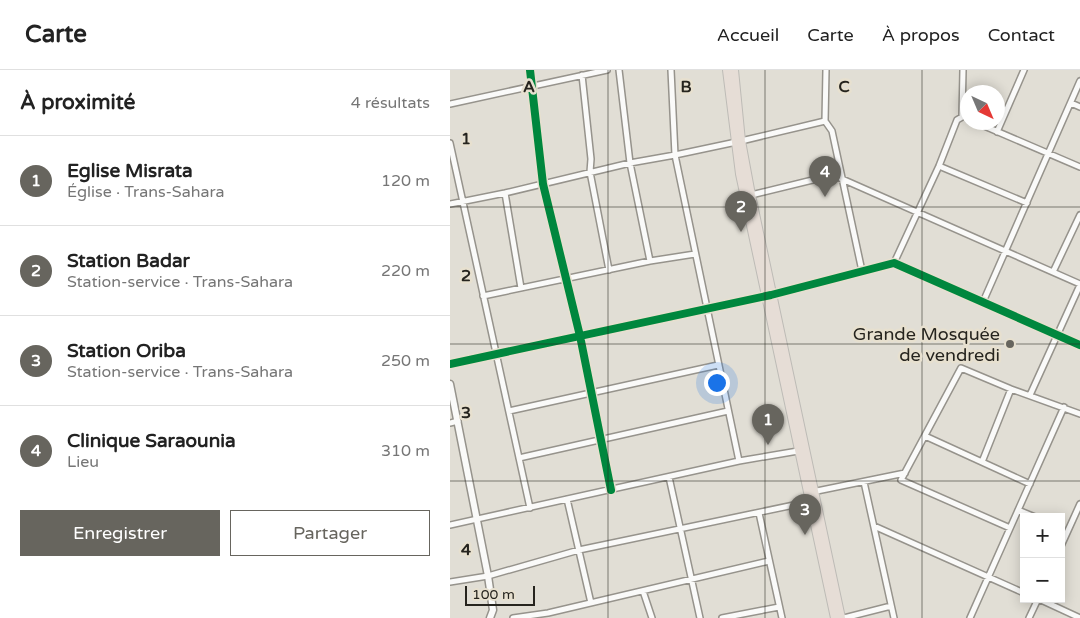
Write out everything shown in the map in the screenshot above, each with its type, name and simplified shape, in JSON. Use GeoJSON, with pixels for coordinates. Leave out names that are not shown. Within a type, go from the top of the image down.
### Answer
{"type":"FeatureCollection","features":[{"type":"Feature","properties":{"kind":"main road"},"geometry":{"type":"LineString","coordinates":[[727,70],[738,141],[750,195],[751,210]]}},
{"type":"Feature","properties":{"kind":"main road"},"geometry":{"type":"LineString","coordinates":[[734,70],[740,174],[751,210],[836,613],[843,618]]}},
{"type":"Feature","properties":{"kind":"main road"},"geometry":{"type":"LineString","coordinates":[[796,425],[798,451],[811,492]]}},
{"type":"Feature","properties":{"kind":"street"},"geometry":{"type":"LineString","coordinates":[[530,70],[543,184],[580,336],[611,490]]}},
{"type":"Feature","properties":{"kind":"street"},"geometry":{"type":"LineString","coordinates":[[450,104],[607,70]]}},
{"type":"Feature","properties":{"kind":"street"},"geometry":{"type":"LineString","coordinates":[[619,70],[630,163],[650,261]]}},
{"type":"Feature","properties":{"kind":"street"},"geometry":{"type":"LineString","coordinates":[[671,70],[675,155],[694,254],[739,461]]}},
{"type":"Feature","properties":{"kind":"street"},"geometry":{"type":"LineString","coordinates":[[826,70],[825,121],[832,131],[862,271]]}},
{"type":"Feature","properties":{"kind":"street"},"geometry":{"type":"LineString","coordinates":[[963,70],[964,85]]}},
{"type":"Feature","properties":{"kind":"street"},"geometry":{"type":"LineString","coordinates":[[997,132],[1024,70]]}},
{"type":"Feature","properties":{"kind":"street"},"geometry":{"type":"LineString","coordinates":[[582,75],[590,172],[609,270]]}},
{"type":"Feature","properties":{"kind":"street"},"geometry":{"type":"LineString","coordinates":[[983,302],[1080,81]]}},
{"type":"Feature","properties":{"kind":"street"},"geometry":{"type":"LineString","coordinates":[[1070,103],[1080,107]]}},
{"type":"Feature","properties":{"kind":"street"},"geometry":{"type":"LineString","coordinates":[[894,263],[939,166],[957,120],[960,119]]}},
{"type":"Feature","properties":{"kind":"street"},"geometry":{"type":"LineString","coordinates":[[450,204],[825,121]]}},
{"type":"Feature","properties":{"kind":"street"},"geometry":{"type":"LineString","coordinates":[[992,130],[1080,167]]}},
{"type":"Feature","properties":{"kind":"street"},"geometry":{"type":"LineString","coordinates":[[450,143],[530,508]]}},
{"type":"Feature","properties":{"kind":"street"},"geometry":{"type":"LineString","coordinates":[[939,166],[1026,203]]}},
{"type":"Feature","properties":{"kind":"street"},"geometry":{"type":"LineString","coordinates":[[750,195],[833,175],[1080,284],[1030,395]]}},
{"type":"Feature","properties":{"kind":"street"},"geometry":{"type":"LineString","coordinates":[[505,193],[521,288]]}},
{"type":"Feature","properties":{"kind":"street"},"geometry":{"type":"LineString","coordinates":[[1053,272],[1080,215]]}},
{"type":"Feature","properties":{"kind":"street"},"geometry":{"type":"LineString","coordinates":[[483,296],[650,261],[694,254]]}},
{"type":"Feature","properties":{"kind":"street"},"geometry":{"type":"LineString","coordinates":[[450,364],[768,296],[894,263],[1080,345]]}},
{"type":"Feature","properties":{"kind":"street"},"geometry":{"type":"LineString","coordinates":[[509,411],[718,365]]}},
{"type":"Feature","properties":{"kind":"street"},"geometry":{"type":"LineString","coordinates":[[1010,528],[901,480],[961,368],[1011,389],[1080,414]]}},
{"type":"Feature","properties":{"kind":"street"},"geometry":{"type":"LineString","coordinates":[[450,384],[488,576],[493,610],[490,618]]}},
{"type":"Feature","properties":{"kind":"street"},"geometry":{"type":"LineString","coordinates":[[982,462],[1011,389]]}},
{"type":"Feature","properties":{"kind":"street"},"geometry":{"type":"LineString","coordinates":[[970,618],[1064,407]]}},
{"type":"Feature","properties":{"kind":"street"},"geometry":{"type":"LineString","coordinates":[[519,458],[728,411]]}},
{"type":"Feature","properties":{"kind":"street"},"geometry":{"type":"LineString","coordinates":[[450,423],[458,421]]}},
{"type":"Feature","properties":{"kind":"street"},"geometry":{"type":"LineString","coordinates":[[925,436],[1030,484]]}},
{"type":"Feature","properties":{"kind":"street"},"geometry":{"type":"LineString","coordinates":[[450,525],[739,461],[798,451]]}},
{"type":"Feature","properties":{"kind":"street"},"geometry":{"type":"LineString","coordinates":[[811,492],[905,473]]}},
{"type":"Feature","properties":{"kind":"street"},"geometry":{"type":"LineString","coordinates":[[669,477],[700,618]]}},
{"type":"Feature","properties":{"kind":"street"},"geometry":{"type":"LineString","coordinates":[[864,482],[894,618]]}},
{"type":"Feature","properties":{"kind":"street"},"geometry":{"type":"LineString","coordinates":[[568,499],[591,603]]}},
{"type":"Feature","properties":{"kind":"street"},"geometry":{"type":"LineString","coordinates":[[450,582],[488,576],[579,550],[813,501]]}},
{"type":"Feature","properties":{"kind":"street"},"geometry":{"type":"LineString","coordinates":[[1065,537],[1080,504]]}},
{"type":"Feature","properties":{"kind":"street"},"geometry":{"type":"LineString","coordinates":[[1018,510],[1025,513]]}},
{"type":"Feature","properties":{"kind":"street"},"geometry":{"type":"LineString","coordinates":[[759,513],[782,618]]}},
{"type":"Feature","properties":{"kind":"street"},"geometry":{"type":"LineString","coordinates":[[874,526],[1020,591]]}},
{"type":"Feature","properties":{"kind":"street"},"geometry":{"type":"LineString","coordinates":[[513,618],[547,616],[591,603],[769,561]]}},
{"type":"Feature","properties":{"kind":"street"},"geometry":{"type":"LineString","coordinates":[[643,591],[652,618]]}},
{"type":"Feature","properties":{"kind":"street"},"geometry":{"type":"LineString","coordinates":[[1029,618],[1036,603]]}},
{"type":"Feature","properties":{"kind":"street"},"geometry":{"type":"LineString","coordinates":[[1047,603],[1080,618]]}},
{"type":"Feature","properties":{"kind":"street"},"geometry":{"type":"LineString","coordinates":[[843,618],[891,606]]}},
{"type":"Feature","properties":{"kind":"street"},"geometry":{"type":"LineString","coordinates":[[722,618],[779,607]]}},
{"type":"Feature","properties":{"kind":"cycle path"},"geometry":{"type":"LineString","coordinates":[[530,70],[543,184],[580,336],[611,490]]}},
{"type":"Feature","properties":{"kind":"cycle path"},"geometry":{"type":"LineString","coordinates":[[450,364],[771,295],[894,263],[1080,345]]}},
{"type":"Feature","properties":{"kind":"place","name":"Clinique Saraounia"},"geometry":{"type":"Point","coordinates":[825,197]}},
{"type":"Feature","properties":{"kind":"place","name":"Station Badar"},"geometry":{"type":"Point","coordinates":[741,232]}},
{"type":"Feature","properties":{"kind":"place","name":"Grande Mosquée de vendredi"},"geometry":{"type":"Point","coordinates":[1010,344]}},
{"type":"Feature","properties":{"kind":"place","name":"Eglise Misrata"},"geometry":{"type":"Point","coordinates":[768,445]}},
{"type":"Feature","properties":{"kind":"place","name":"Station Oriba"},"geometry":{"type":"Point","coordinates":[805,535]}}]}
